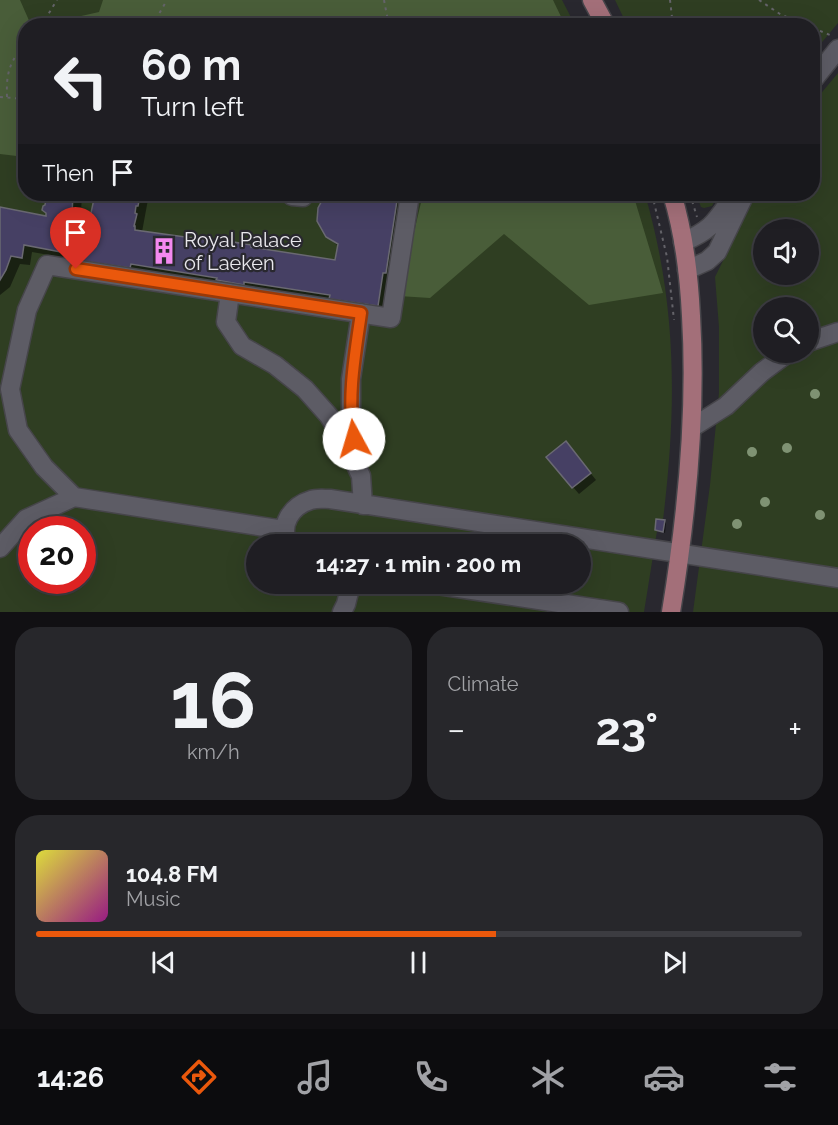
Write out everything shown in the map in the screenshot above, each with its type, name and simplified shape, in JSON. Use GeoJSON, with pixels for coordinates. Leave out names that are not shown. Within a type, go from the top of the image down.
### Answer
{"type":"FeatureCollection","features":[{"type":"Feature","properties":{"kind":"main road"},"geometry":{"type":"LineString","coordinates":[[592,0],[602,18]]}},
{"type":"Feature","properties":{"kind":"main road"},"geometry":{"type":"LineString","coordinates":[[671,612],[680,554],[693,428],[693,340],[687,270],[674,201]]}},
{"type":"Feature","properties":{"kind":"street"},"geometry":{"type":"LineString","coordinates":[[820,68],[835,42]]}},
{"type":"Feature","properties":{"kind":"street"},"geometry":{"type":"LineString","coordinates":[[270,534],[74,497],[44,467],[18,430],[10,389],[27,310],[48,265],[391,318],[409,201]]}},
{"type":"Feature","properties":{"kind":"street"},"geometry":{"type":"LineString","coordinates":[[683,242],[710,228],[730,201]]}},
{"type":"Feature","properties":{"kind":"street"},"geometry":{"type":"LineString","coordinates":[[687,270],[707,261],[717,252],[742,201]]}},
{"type":"Feature","properties":{"kind":"street"},"geometry":{"type":"LineString","coordinates":[[230,293],[226,322],[242,346],[275,365],[305,389],[329,416],[361,476]]}},
{"type":"Feature","properties":{"kind":"street"},"geometry":{"type":"LineString","coordinates":[[361,313],[351,379],[351,421],[361,476],[363,505]]}},
{"type":"Feature","properties":{"kind":"street"},"geometry":{"type":"LineString","coordinates":[[819,338],[838,332]]}},
{"type":"Feature","properties":{"kind":"street"},"geometry":{"type":"LineString","coordinates":[[693,428],[726,406],[774,363]]}},
{"type":"Feature","properties":{"kind":"street"},"geometry":{"type":"LineString","coordinates":[[0,548],[26,519],[74,497]]}},
{"type":"Feature","properties":{"kind":"street"},"geometry":{"type":"LineString","coordinates":[[286,534],[289,516],[298,505],[314,499],[838,578]]}},
{"type":"Feature","properties":{"kind":"street"},"geometry":{"type":"LineString","coordinates":[[342,612],[348,594]]}},
{"type":"Feature","properties":{"kind":"street"},"geometry":{"type":"LineString","coordinates":[[492,594],[590,610],[619,612]]}},
{"type":"Feature","properties":{"kind":"path"},"geometry":{"type":"LineString","coordinates":[[46,18],[57,0]]}},
{"type":"Feature","properties":{"kind":"path"},"geometry":{"type":"LineString","coordinates":[[157,18],[167,0]]}},
{"type":"Feature","properties":{"kind":"path"},"geometry":{"type":"LineString","coordinates":[[384,0],[387,18]]}},
{"type":"Feature","properties":{"kind":"path"},"geometry":{"type":"LineString","coordinates":[[670,0],[672,18]]}},
{"type":"Feature","properties":{"kind":"path"},"geometry":{"type":"LineString","coordinates":[[759,0],[789,18]]}},
{"type":"Feature","properties":{"kind":"path"},"geometry":{"type":"LineString","coordinates":[[820,32],[835,42]]}},
{"type":"Feature","properties":{"kind":"path"},"geometry":{"type":"LineString","coordinates":[[7,97],[6,79],[11,61],[18,52]]}},
{"type":"Feature","properties":{"kind":"path"},"geometry":{"type":"LineString","coordinates":[[0,97],[18,98]]}},
{"type":"Feature","properties":{"kind":"path"},"geometry":{"type":"LineString","coordinates":[[654,201],[667,257],[675,328]]}},
{"type":"Feature","properties":{"kind":"green space"},"geometry":{"type":"Polygon","coordinates":[[[0,0],[562,0],[571,18],[18,18],[18,201],[647,201],[663,276],[671,356],[671,437],[668,478],[663,520],[656,519],[655,530],[657,531],[644,612],[0,612],[0,0]]]}},
{"type":"Feature","properties":{"kind":"green space"},"geometry":{"type":"Polygon","coordinates":[[[0,0],[20,0],[28,18],[18,18],[18,156],[0,154],[0,0]]]}},
{"type":"Feature","properties":{"kind":"green space"},"geometry":{"type":"Polygon","coordinates":[[[103,0],[553,0],[562,18],[72,18],[99,12],[103,0]]]}},
{"type":"Feature","properties":{"kind":"green space"},"geometry":{"type":"Polygon","coordinates":[[[615,0],[838,0],[838,23],[820,45],[820,18],[624,18],[615,0]]]}},
{"type":"Feature","properties":{"kind":"green space"},"geometry":{"type":"Polygon","coordinates":[[[838,73],[838,612],[693,612],[710,485],[719,393],[719,327],[715,277],[753,201],[820,201],[820,95],[838,73]]]}},
{"type":"Feature","properties":{"kind":"green space"},"geometry":{"type":"Polygon","coordinates":[[[421,201],[635,201],[663,293],[589,305],[504,234],[430,298],[399,296],[421,201]]]}},
{"type":"Feature","properties":{"kind":"green space"},"geometry":{"type":"Polygon","coordinates":[[[699,201],[715,201],[712,206],[701,207],[699,201]]]}},
{"type":"Feature","properties":{"kind":"building","name":"Royal Palace of Laeken"},"geometry":{"type":"Polygon","coordinates":[[[46,201],[73,201],[72,215],[67,216],[67,219],[89,222],[94,201],[139,201],[135,213],[137,214],[135,230],[221,242],[221,240],[335,260],[338,244],[326,237],[317,221],[318,208],[322,201],[397,201],[386,273],[383,273],[378,306],[329,299],[330,295],[244,282],[244,285],[216,280],[217,278],[131,264],[130,268],[82,261],[82,256],[24,245],[22,258],[11,256],[0,280],[0,207],[46,216],[42,210],[46,201]]]}},
{"type":"Feature","properties":{"kind":"building"},"geometry":{"type":"Polygon","coordinates":[[[566,441],[591,473],[572,488],[546,457],[566,441]]]}},
{"type":"Feature","properties":{"kind":"building"},"geometry":{"type":"Polygon","coordinates":[[[656,519],[665,520],[663,532],[655,530],[656,519]]]}},
{"type":"Feature","properties":{"kind":"place","name":"Royal Palace of Laeken"},"geometry":{"type":"Point","coordinates":[164,251]}},
{"type":"Feature","properties":{"kind":"route"},"geometry":{"type":"LineString","coordinates":[[76,269],[361,313],[351,379],[351,421],[354,439]]}}]}
